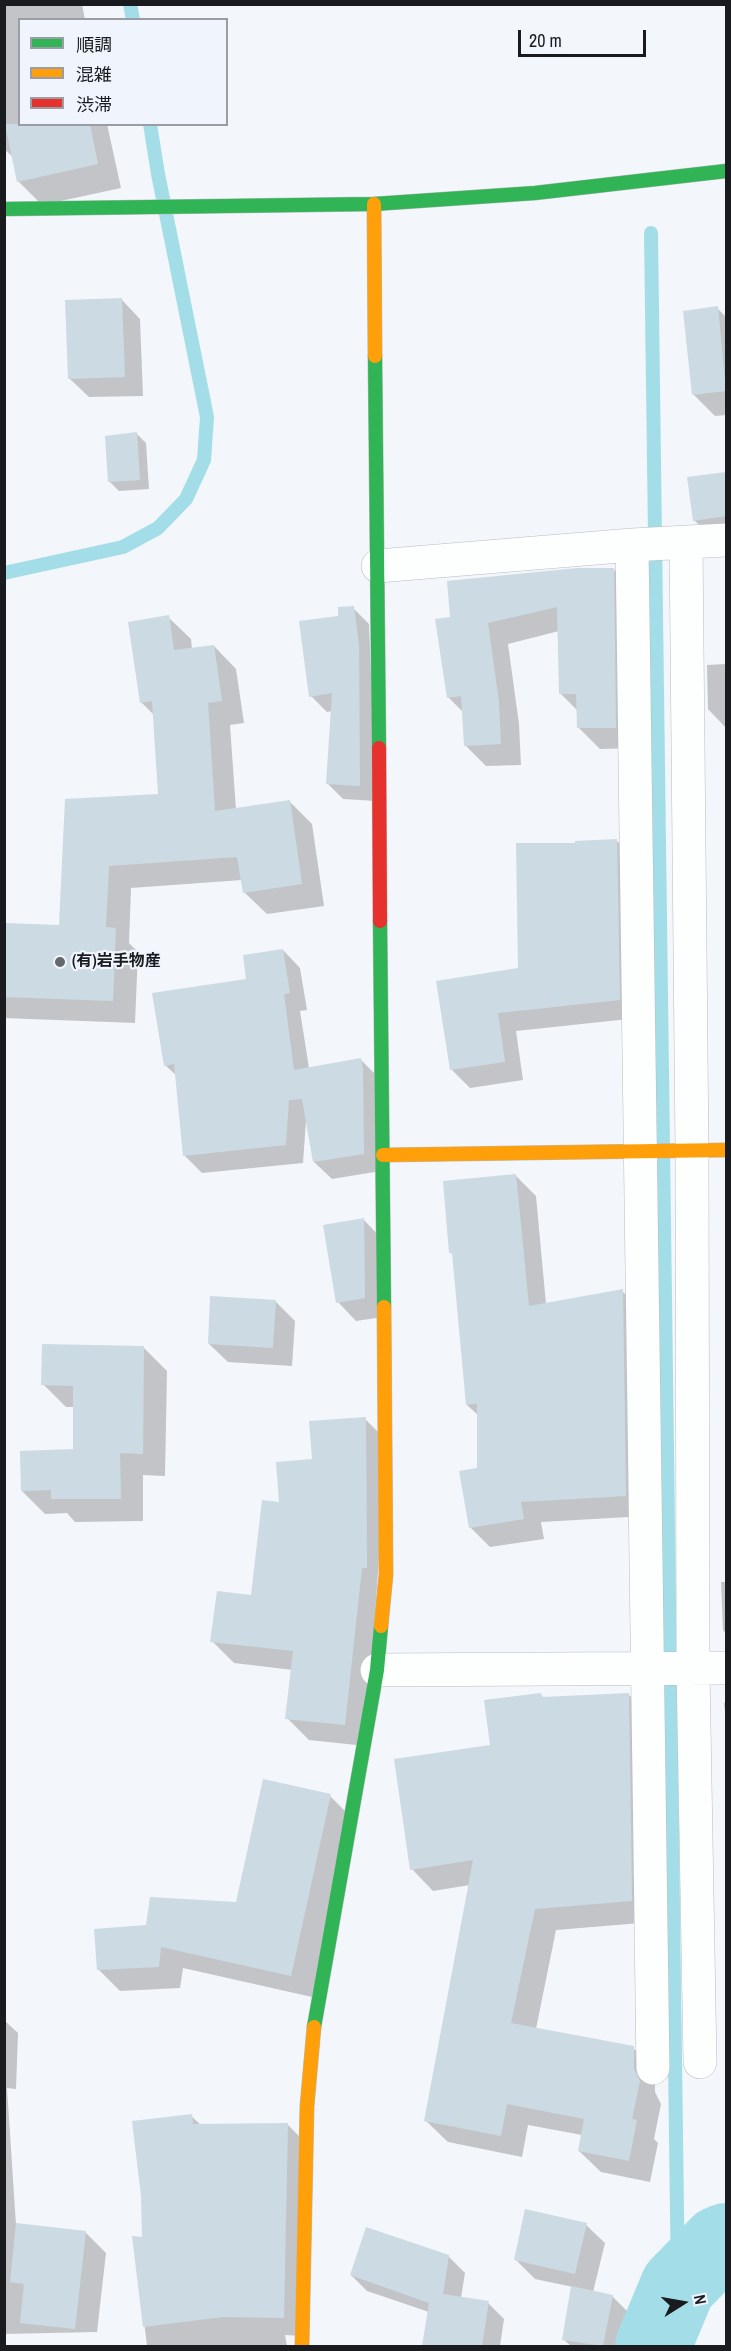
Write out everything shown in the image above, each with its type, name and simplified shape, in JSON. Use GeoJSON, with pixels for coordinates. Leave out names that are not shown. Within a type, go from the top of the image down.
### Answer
{"type":"FeatureCollection","features":[{"type":"Feature","properties":{"kind":"street"},"geometry":{"type":"LineString","coordinates":[[4,209],[374,204],[535,193],[726,171]]}},
{"type":"Feature","properties":{"kind":"street"},"geometry":{"type":"LineString","coordinates":[[302,2346],[307,2106],[312,2036],[377,1670],[386,1575],[374,204]]}},
{"type":"Feature","properties":{"kind":"street"},"geometry":{"type":"LineString","coordinates":[[378,566],[632,545],[726,540]]}},
{"type":"Feature","properties":{"kind":"street"},"geometry":{"type":"LineString","coordinates":[[686,543],[692,1150],[693,1669],[700,2062]]}},
{"type":"Feature","properties":{"kind":"street"},"geometry":{"type":"LineString","coordinates":[[632,545],[653,2068]]}},
{"type":"Feature","properties":{"kind":"street"},"geometry":{"type":"LineString","coordinates":[[383,1155],[726,1150]]}},
{"type":"Feature","properties":{"kind":"street"},"geometry":{"type":"LineString","coordinates":[[377,1670],[726,1668]]}},
{"type":"Feature","properties":{"kind":"building"},"geometry":{"type":"Polygon","coordinates":[[[5,124],[90,126],[98,164],[17,182],[5,124]]]}},
{"type":"Feature","properties":{"kind":"building"},"geometry":{"type":"Polygon","coordinates":[[[122,298],[125,377],[68,379],[65,300],[122,298]]]}},
{"type":"Feature","properties":{"kind":"building"},"geometry":{"type":"Polygon","coordinates":[[[718,306],[726,391],[692,395],[683,311],[718,306]]]}},
{"type":"Feature","properties":{"kind":"building"},"geometry":{"type":"Polygon","coordinates":[[[137,432],[140,480],[108,482],[105,436],[137,432]]]}},
{"type":"Feature","properties":{"kind":"building"},"geometry":{"type":"Polygon","coordinates":[[[726,472],[726,516],[693,521],[687,477],[726,472]]]}},
{"type":"Feature","properties":{"kind":"building"},"geometry":{"type":"Polygon","coordinates":[[[577,568],[614,568],[616,728],[577,728],[576,694],[559,694],[557,607],[488,623],[499,702],[501,744],[464,746],[461,696],[447,698],[435,619],[450,617],[447,581],[577,568]]]}},
{"type":"Feature","properties":{"kind":"building"},"geometry":{"type":"Polygon","coordinates":[[[354,606],[359,646],[360,786],[326,784],[332,693],[309,697],[299,621],[338,616],[338,607],[354,606]]]}},
{"type":"Feature","properties":{"kind":"building"},"geometry":{"type":"Polygon","coordinates":[[[169,615],[174,650],[214,645],[222,701],[208,703],[215,811],[290,800],[302,884],[243,893],[237,857],[109,866],[106,927],[116,928],[113,1001],[4,997],[4,923],[59,925],[65,799],[158,794],[152,701],[140,703],[128,622],[169,615]]]}},
{"type":"Feature","properties":{"kind":"building"},"geometry":{"type":"Polygon","coordinates":[[[617,839],[620,1000],[498,1013],[505,1062],[450,1070],[436,981],[518,968],[516,843],[575,843],[575,841],[617,839]]]}},
{"type":"Feature","properties":{"kind":"building"},"geometry":{"type":"Polygon","coordinates":[[[283,949],[290,993],[284,994],[294,1070],[361,1058],[364,1154],[313,1162],[302,1099],[289,1100],[286,1145],[183,1156],[174,1064],[164,1066],[152,993],[246,979],[243,955],[283,949]]]}},
{"type":"Feature","properties":{"kind":"building"},"geometry":{"type":"Polygon","coordinates":[[[516,1174],[529,1306],[623,1289],[626,1496],[521,1502],[524,1519],[469,1528],[459,1471],[477,1468],[477,1404],[466,1405],[443,1181],[516,1174]]]}},
{"type":"Feature","properties":{"kind":"building"},"geometry":{"type":"Polygon","coordinates":[[[364,1218],[365,1298],[336,1303],[323,1225],[364,1218]]]}},
{"type":"Feature","properties":{"kind":"building"},"geometry":{"type":"Polygon","coordinates":[[[210,1296],[276,1300],[273,1348],[208,1344],[210,1296]]]}},
{"type":"Feature","properties":{"kind":"building"},"geometry":{"type":"Polygon","coordinates":[[[42,1344],[144,1346],[143,1454],[120,1453],[121,1499],[51,1499],[51,1490],[21,1491],[20,1451],[73,1449],[73,1386],[41,1385],[42,1344]]]}},
{"type":"Feature","properties":{"kind":"building"},"geometry":{"type":"Polygon","coordinates":[[[366,1417],[367,1568],[362,1568],[345,1725],[285,1719],[293,1651],[210,1642],[217,1591],[251,1595],[262,1500],[279,1502],[276,1462],[312,1459],[309,1421],[366,1417]]]}},
{"type":"Feature","properties":{"kind":"building"},"geometry":{"type":"Polygon","coordinates":[[[541,1693],[542,1697],[629,1693],[632,1901],[535,1909],[511,2023],[634,2046],[634,2069],[640,2081],[632,2119],[637,2120],[629,2161],[578,2151],[584,2119],[507,2104],[501,2136],[424,2121],[473,1860],[410,1870],[394,1759],[490,1745],[484,1700],[541,1693]]]}},
{"type":"Feature","properties":{"kind":"building"},"geometry":{"type":"Polygon","coordinates":[[[263,1779],[331,1794],[291,1976],[161,1947],[159,1967],[97,1970],[94,1929],[146,1925],[150,1897],[236,1902],[263,1779]]]}},
{"type":"Feature","properties":{"kind":"building"},"geometry":{"type":"Polygon","coordinates":[[[192,2114],[193,2124],[288,2123],[284,2318],[223,2317],[143,2327],[132,2236],[142,2237],[141,2196],[132,2121],[192,2114]]]}},
{"type":"Feature","properties":{"kind":"building"},"geometry":{"type":"Polygon","coordinates":[[[525,2209],[587,2223],[575,2274],[514,2260],[525,2209]]]}},
{"type":"Feature","properties":{"kind":"building"},"geometry":{"type":"Polygon","coordinates":[[[16,2223],[86,2231],[75,2329],[20,2323],[24,2284],[10,2282],[16,2223]]]}},
{"type":"Feature","properties":{"kind":"building"},"geometry":{"type":"Polygon","coordinates":[[[366,2227],[449,2255],[443,2294],[489,2301],[482,2346],[422,2346],[429,2303],[350,2275],[366,2227]]]}},
{"type":"Feature","properties":{"kind":"building"},"geometry":{"type":"Polygon","coordinates":[[[571,2286],[613,2295],[603,2346],[562,2340],[571,2286]]]}},
{"type":"Feature","properties":{"kind":"waterway"},"geometry":{"type":"LineString","coordinates":[[130,4],[133,18]]}},
{"type":"Feature","properties":{"kind":"waterway"},"geometry":{"type":"LineString","coordinates":[[4,573],[123,547],[158,528],[186,499],[204,460],[207,417],[150,126]]}},
{"type":"Feature","properties":{"kind":"waterway"},"geometry":{"type":"LineString","coordinates":[[651,233],[678,2286]]}},
{"type":"Feature","properties":{"kind":"waterway"},"geometry":{"type":"LineString","coordinates":[[653,2346],[678,2286],[719,2244],[726,2241]]}},
{"type":"Feature","properties":{"kind":"traffic: fast"},"geometry":{"type":"LineString","coordinates":[[4,209],[374,204],[535,193],[726,171]]}},
{"type":"Feature","properties":{"kind":"traffic: fast"},"geometry":{"type":"LineString","coordinates":[[375,356],[379,748]]}},
{"type":"Feature","properties":{"kind":"traffic: fast"},"geometry":{"type":"LineString","coordinates":[[380,921],[384,1307]]}},
{"type":"Feature","properties":{"kind":"traffic: fast"},"geometry":{"type":"LineString","coordinates":[[314,2027],[377,1670],[381,1626]]}},
{"type":"Feature","properties":{"kind":"traffic: slow"},"geometry":{"type":"LineString","coordinates":[[374,204],[375,356]]}},
{"type":"Feature","properties":{"kind":"traffic: slow"},"geometry":{"type":"LineString","coordinates":[[383,1155],[726,1150]]}},
{"type":"Feature","properties":{"kind":"traffic: slow"},"geometry":{"type":"LineString","coordinates":[[381,1626],[386,1575],[384,1307]]}},
{"type":"Feature","properties":{"kind":"traffic: slow"},"geometry":{"type":"LineString","coordinates":[[302,2346],[307,2106],[314,2027]]}},
{"type":"Feature","properties":{"kind":"traffic: jam"},"geometry":{"type":"LineString","coordinates":[[379,748],[380,921]]}},
{"type":"Feature","properties":{"kind":"place","name":"(有)岩手物産"},"geometry":{"type":"Point","coordinates":[60,962]}}]}
